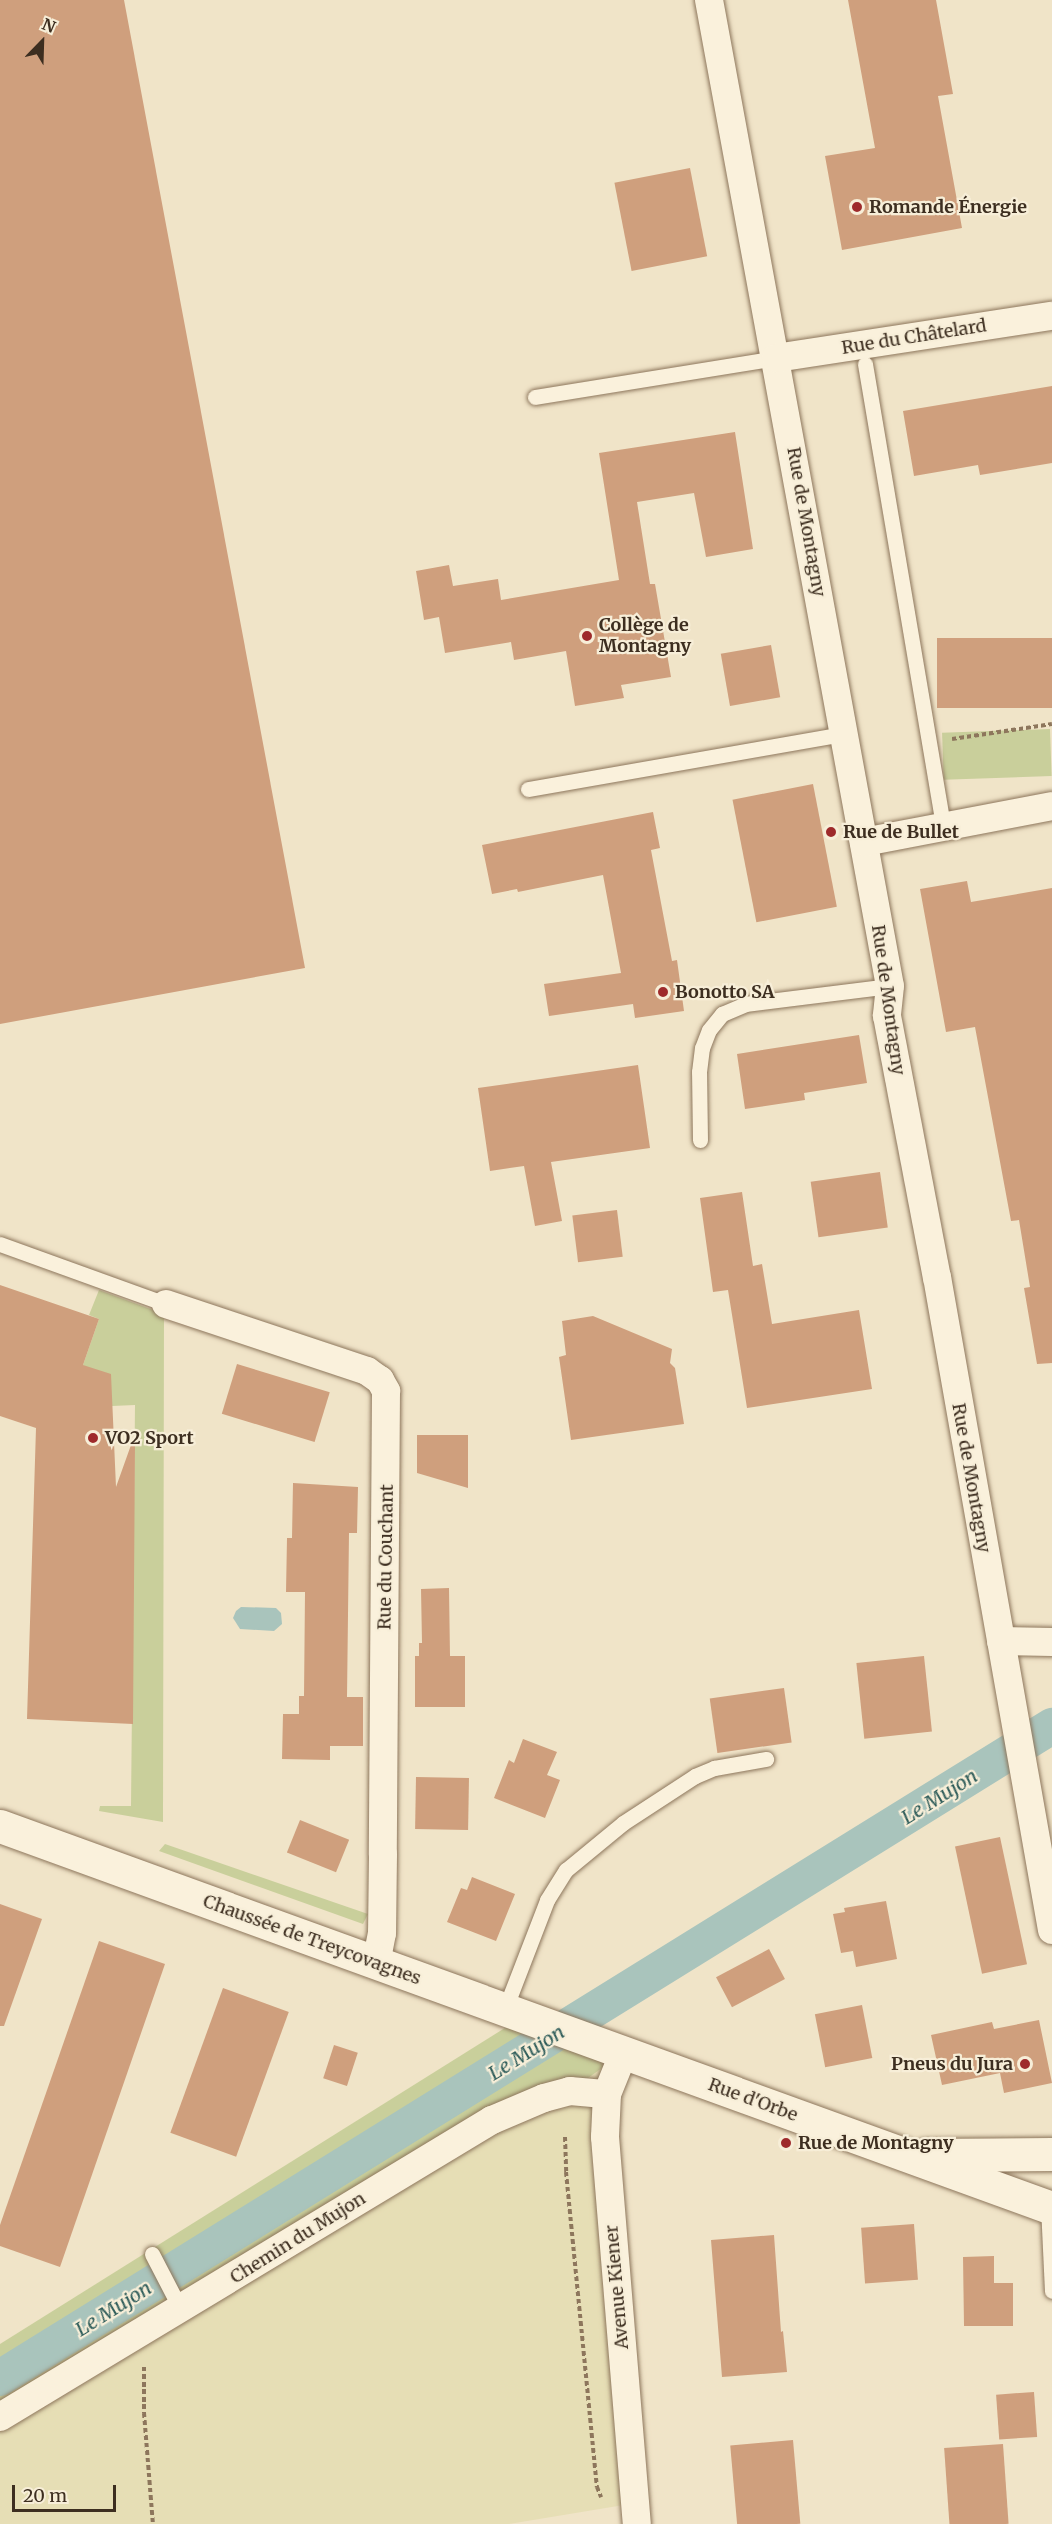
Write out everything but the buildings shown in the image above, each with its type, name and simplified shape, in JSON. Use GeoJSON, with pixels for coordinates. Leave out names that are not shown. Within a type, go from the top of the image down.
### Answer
{"type":"FeatureCollection","features":[{"type":"Feature","properties":{"kind":"main road","name":"Chaussée de Treycovagnes"},"geometry":{"type":"LineString","coordinates":[[0,1826],[610,2048]]}},
{"type":"Feature","properties":{"kind":"main road","name":"Rue d'Orbe"},"geometry":{"type":"LineString","coordinates":[[610,2048],[900,2155],[1051,2205]]}},
{"type":"Feature","properties":{"kind":"main road"},"geometry":{"type":"LineString","coordinates":[[900,2155],[1052,2154]]}},
{"type":"Feature","properties":{"kind":"street","name":"Rue de Montagny"},"geometry":{"type":"LineString","coordinates":[[710,0],[890,986],[887,1016],[1052,1930]]}},
{"type":"Feature","properties":{"kind":"street","name":"Rue du Châtelard"},"geometry":{"type":"LineString","coordinates":[[776,358],[1052,315]]}},
{"type":"Feature","properties":{"kind":"street"},"geometry":{"type":"LineString","coordinates":[[864,842],[1052,806]]}},
{"type":"Feature","properties":{"kind":"street","name":"Rue du Couchant"},"geometry":{"type":"LineString","coordinates":[[166,1304],[367,1371],[380,1380],[386,1391],[383,1877],[382,1933],[376,1963]]}},
{"type":"Feature","properties":{"kind":"street"},"geometry":{"type":"LineString","coordinates":[[1001,1641],[1052,1642]]}},
{"type":"Feature","properties":{"kind":"street","name":"Avenue Kiener"},"geometry":{"type":"LineString","coordinates":[[610,2048],[605,2137],[638,2524]]}},
{"type":"Feature","properties":{"kind":"street","name":"Chemin du Mujon"},"geometry":{"type":"LineString","coordinates":[[0,2417],[181,2310],[492,2120],[544,2098],[570,2091],[607,2094]]}},
{"type":"Feature","properties":{"kind":"lane"},"geometry":{"type":"LineString","coordinates":[[536,397],[776,358]]}},
{"type":"Feature","properties":{"kind":"lane"},"geometry":{"type":"LineString","coordinates":[[865,364],[943,826]]}},
{"type":"Feature","properties":{"kind":"lane"},"geometry":{"type":"LineString","coordinates":[[528,789],[843,734]]}},
{"type":"Feature","properties":{"kind":"lane"},"geometry":{"type":"LineString","coordinates":[[700,1140],[699,1072],[702,1048],[709,1030],[722,1014],[745,1004],[890,986]]}},
{"type":"Feature","properties":{"kind":"lane"},"geometry":{"type":"LineString","coordinates":[[0,1244],[166,1304]]}},
{"type":"Feature","properties":{"kind":"lane"},"geometry":{"type":"LineString","coordinates":[[515,2012],[547,1900],[566,1870],[623,1823],[695,1776],[714,1768],[766,1759]]}},
{"type":"Feature","properties":{"kind":"lane"},"geometry":{"type":"LineString","coordinates":[[1051,2205],[1052,2291]]}},
{"type":"Feature","properties":{"kind":"lane"},"geometry":{"type":"LineString","coordinates":[[153,2254],[181,2310]]}},
{"type":"Feature","properties":{"kind":"path"},"geometry":{"type":"LineString","coordinates":[[928,743],[1052,724]]}},
{"type":"Feature","properties":{"kind":"path"},"geometry":{"type":"LineString","coordinates":[[565,2137],[566,2172],[597,2487],[603,2505]]}},
{"type":"Feature","properties":{"kind":"path"},"geometry":{"type":"LineString","coordinates":[[141,2334],[144,2358],[144,2414],[153,2524]]}},
{"type":"Feature","properties":{"kind":"shaded area"},"geometry":{"type":"Polygon","coordinates":[[[624,2052],[607,2094],[636,2503],[509,2524],[0,2524],[0,2417],[624,2052]]]}},
{"type":"Feature","properties":{"kind":"green space"},"geometry":{"type":"Polygon","coordinates":[[[1050,729],[1052,776],[944,780],[942,733],[1050,729]]]}},
{"type":"Feature","properties":{"kind":"green space"},"geometry":{"type":"Polygon","coordinates":[[[99,1290],[164,1314],[163,1822],[99,1811],[100,1806],[131,1806],[135,1405],[112,1406],[83,1365],[99,1319],[89,1315],[99,1290]]]}},
{"type":"Feature","properties":{"kind":"green space"},"geometry":{"type":"Polygon","coordinates":[[[165,1844],[368,1914],[363,1924],[159,1851],[165,1844]]]}},
{"type":"Feature","properties":{"kind":"green space"},"geometry":{"type":"Polygon","coordinates":[[[524,2016],[624,2052],[570,2091],[0,2417],[0,2344],[524,2016]]]}},
{"type":"Feature","properties":{"kind":"water"},"geometry":{"type":"Polygon","coordinates":[[[241,1607],[276,1608],[281,1613],[282,1624],[274,1631],[240,1629],[233,1618],[241,1607]]]}},
{"type":"Feature","properties":{"kind":"waterway","name":"Le Mujon"},"geometry":{"type":"LineString","coordinates":[[0,2378],[1052,1726]]}},
{"type":"Feature","properties":{"kind":"place","name":"Romande Énergie"},"geometry":{"type":"Point","coordinates":[857,207]}},
{"type":"Feature","properties":{"kind":"place","name":"Collège de Montagny"},"geometry":{"type":"Point","coordinates":[587,636]}},
{"type":"Feature","properties":{"kind":"place","name":"Rue de Bullet"},"geometry":{"type":"Point","coordinates":[831,832]}},
{"type":"Feature","properties":{"kind":"place","name":"Bonotto SA"},"geometry":{"type":"Point","coordinates":[663,992]}},
{"type":"Feature","properties":{"kind":"place","name":"VO2 Sport"},"geometry":{"type":"Point","coordinates":[93,1438]}},
{"type":"Feature","properties":{"kind":"place","name":"Pneus du Jura"},"geometry":{"type":"Point","coordinates":[1025,2064]}},
{"type":"Feature","properties":{"kind":"place","name":"Rue de Montagny"},"geometry":{"type":"Point","coordinates":[786,2143]}}]}
